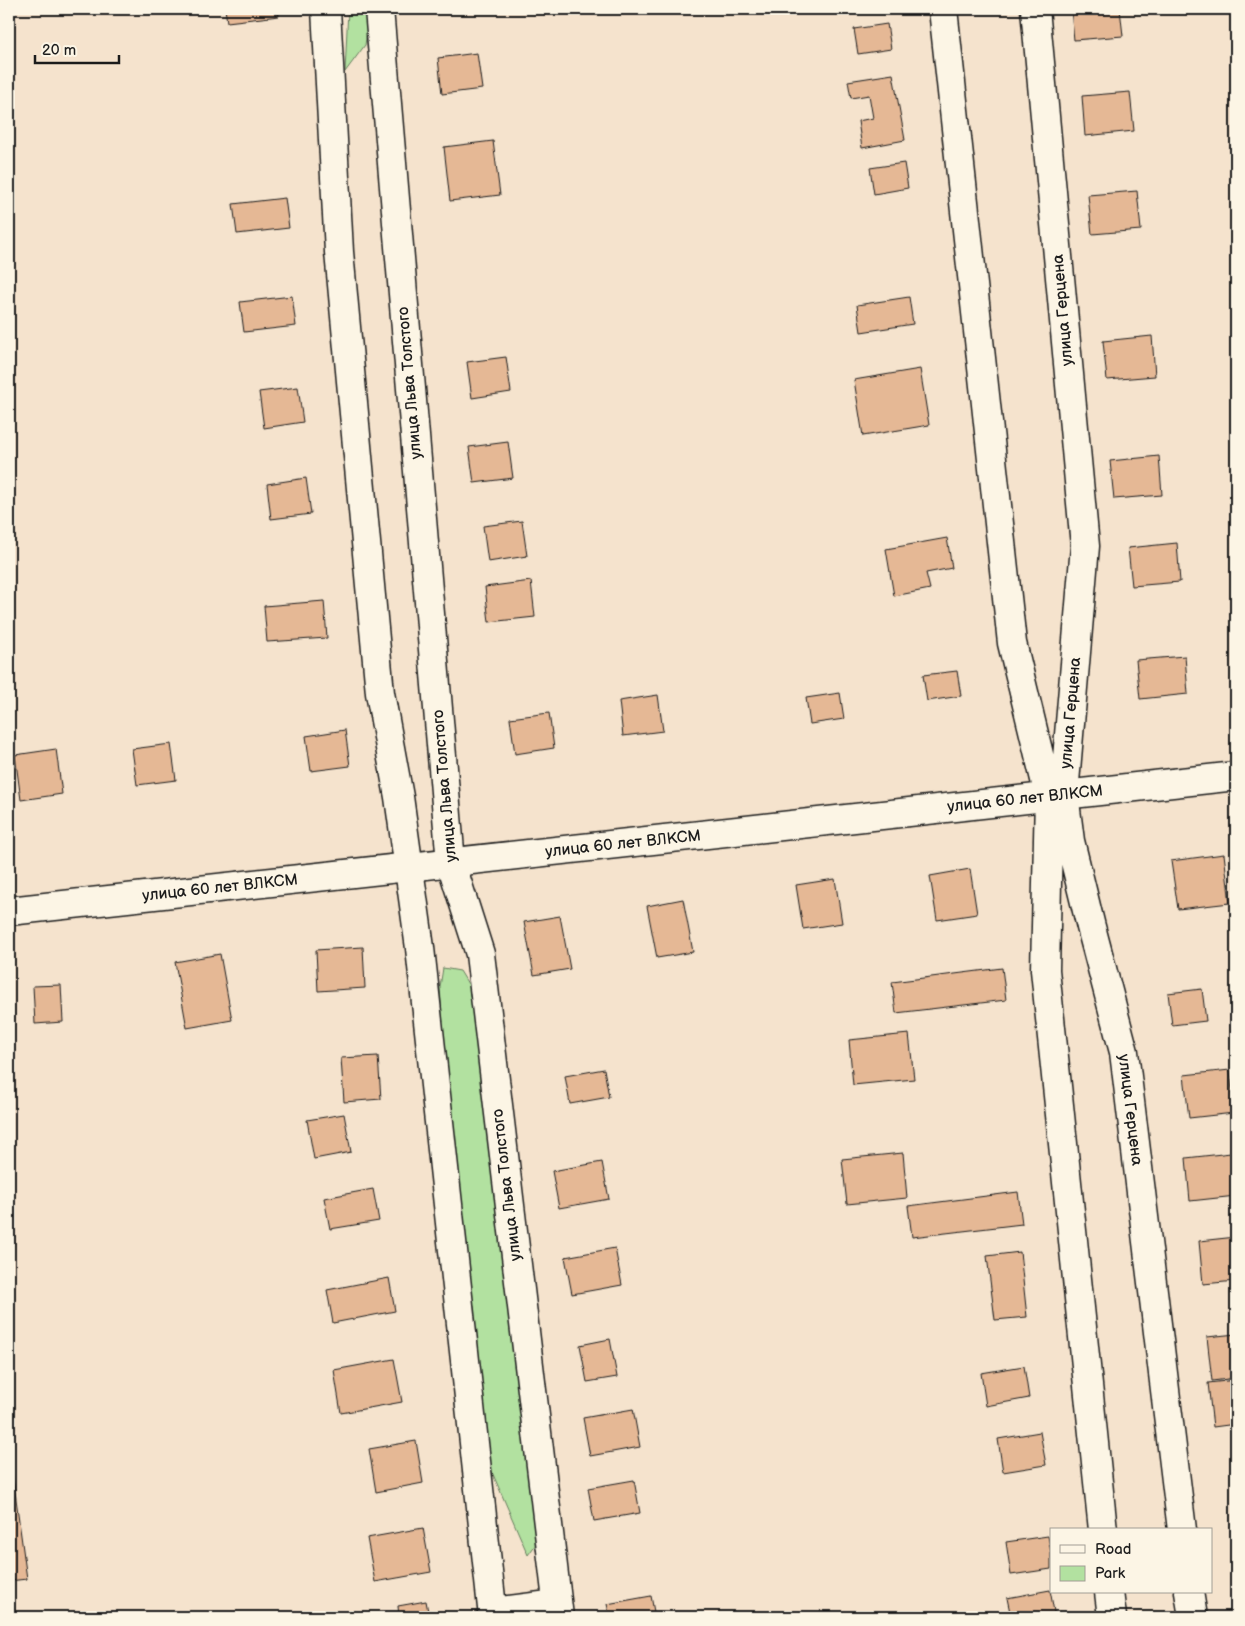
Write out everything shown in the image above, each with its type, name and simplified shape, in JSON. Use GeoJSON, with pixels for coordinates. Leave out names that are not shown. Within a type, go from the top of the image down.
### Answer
{"type":"FeatureCollection","features":[{"type":"Feature","properties":{"kind":"street"},"geometry":{"type":"LineString","coordinates":[[326,9],[340,252],[380,693],[399,797],[420,948],[492,1614],[558,1611]]}},
{"type":"Feature","properties":{"kind":"street","name":"улица Льва Толстого"},"geometry":{"type":"LineString","coordinates":[[379,9],[450,863],[480,954],[558,1611]]}},
{"type":"Feature","properties":{"kind":"street","name":"улица Герцена"},"geometry":{"type":"LineString","coordinates":[[943,9],[1012,643],[1070,841],[1090,927],[1124,1052],[1182,1528]]}},
{"type":"Feature","properties":{"kind":"street","name":"улица Герцена"},"geometry":{"type":"LineString","coordinates":[[1035,9],[1085,546],[1056,795],[1045,970],[1103,1528]]}},
{"type":"Feature","properties":{"kind":"street","name":"улица 60 лет ВЛКСМ"},"geometry":{"type":"LineString","coordinates":[[9,911],[1236,776]]}},
{"type":"Feature","properties":{"kind":"street"},"geometry":{"type":"LineString","coordinates":[[1109,1594],[1112,1617]]}},
{"type":"Feature","properties":{"kind":"street"},"geometry":{"type":"LineString","coordinates":[[1190,1594],[1192,1617]]}},
{"type":"Feature","properties":{"kind":"green space"},"geometry":{"type":"Polygon","coordinates":[[[348,9],[370,9],[365,45],[345,72],[348,9]]]}},
{"type":"Feature","properties":{"kind":"green space"},"geometry":{"type":"Polygon","coordinates":[[[443,968],[460,971],[478,1000],[542,1536],[528,1555],[492,1472],[480,1416],[449,1118],[440,987],[443,968]]]}},
{"type":"Feature","properties":{"kind":"building"},"geometry":{"type":"Polygon","coordinates":[[[225,9],[278,9],[279,16],[227,22],[225,9]]]}},
{"type":"Feature","properties":{"kind":"building"},"geometry":{"type":"Polygon","coordinates":[[[1071,9],[1120,9],[1123,36],[1074,40],[1071,9]]]}},
{"type":"Feature","properties":{"kind":"building"},"geometry":{"type":"Polygon","coordinates":[[[1232,9],[1236,9],[1236,48],[1235,48],[1232,9]]]}},
{"type":"Feature","properties":{"kind":"building"},"geometry":{"type":"Polygon","coordinates":[[[887,24],[891,49],[858,54],[854,29],[887,24]]]}},
{"type":"Feature","properties":{"kind":"building"},"geometry":{"type":"Polygon","coordinates":[[[477,53],[482,89],[442,94],[438,58],[477,53]]]}},
{"type":"Feature","properties":{"kind":"building"},"geometry":{"type":"Polygon","coordinates":[[[893,74],[905,140],[862,148],[858,121],[873,118],[869,95],[851,98],[848,81],[893,74]]]}},
{"type":"Feature","properties":{"kind":"building"},"geometry":{"type":"Polygon","coordinates":[[[1130,92],[1134,131],[1085,136],[1082,96],[1130,92]]]}},
{"type":"Feature","properties":{"kind":"building"},"geometry":{"type":"Polygon","coordinates":[[[493,141],[500,195],[450,201],[444,147],[493,141]]]}},
{"type":"Feature","properties":{"kind":"building"},"geometry":{"type":"Polygon","coordinates":[[[904,163],[908,188],[874,194],[870,168],[904,163]]]}},
{"type":"Feature","properties":{"kind":"building"},"geometry":{"type":"Polygon","coordinates":[[[1137,191],[1141,230],[1092,234],[1088,195],[1137,191]]]}},
{"type":"Feature","properties":{"kind":"building"},"geometry":{"type":"Polygon","coordinates":[[[285,198],[289,228],[237,234],[233,204],[285,198]]]}},
{"type":"Feature","properties":{"kind":"building"},"geometry":{"type":"Polygon","coordinates":[[[292,296],[296,326],[244,332],[240,302],[292,296]]]}},
{"type":"Feature","properties":{"kind":"building"},"geometry":{"type":"Polygon","coordinates":[[[909,297],[913,324],[861,332],[857,305],[909,297]]]}},
{"type":"Feature","properties":{"kind":"building"},"geometry":{"type":"Polygon","coordinates":[[[1152,336],[1155,376],[1107,380],[1103,341],[1152,336]]]}},
{"type":"Feature","properties":{"kind":"building"},"geometry":{"type":"Polygon","coordinates":[[[506,357],[511,392],[472,398],[467,362],[506,357]]]}},
{"type":"Feature","properties":{"kind":"building"},"geometry":{"type":"Polygon","coordinates":[[[920,369],[929,425],[863,436],[854,380],[920,369]]]}},
{"type":"Feature","properties":{"kind":"building"},"geometry":{"type":"Polygon","coordinates":[[[298,387],[303,422],[264,428],[259,392],[298,387]]]}},
{"type":"Feature","properties":{"kind":"building"},"geometry":{"type":"Polygon","coordinates":[[[508,442],[513,478],[474,483],[469,447],[508,442]]]}},
{"type":"Feature","properties":{"kind":"building"},"geometry":{"type":"Polygon","coordinates":[[[1159,456],[1162,495],[1114,499],[1110,461],[1159,456]]]}},
{"type":"Feature","properties":{"kind":"building"},"geometry":{"type":"Polygon","coordinates":[[[306,478],[311,514],[271,519],[267,484],[306,478]]]}},
{"type":"Feature","properties":{"kind":"building"},"geometry":{"type":"Polygon","coordinates":[[[522,521],[527,556],[488,562],[483,526],[522,521]]]}},
{"type":"Feature","properties":{"kind":"building"},"geometry":{"type":"Polygon","coordinates":[[[947,538],[952,568],[926,573],[930,589],[894,596],[886,549],[947,538]]]}},
{"type":"Feature","properties":{"kind":"building"},"geometry":{"type":"Polygon","coordinates":[[[1177,543],[1180,582],[1132,586],[1128,548],[1177,543]]]}},
{"type":"Feature","properties":{"kind":"building"},"geometry":{"type":"Polygon","coordinates":[[[531,581],[535,617],[489,622],[485,587],[531,581]]]}},
{"type":"Feature","properties":{"kind":"building"},"geometry":{"type":"Polygon","coordinates":[[[324,601],[327,638],[267,642],[264,606],[324,601]]]}},
{"type":"Feature","properties":{"kind":"building"},"geometry":{"type":"Polygon","coordinates":[[[1185,656],[1188,694],[1140,699],[1136,660],[1185,656]]]}},
{"type":"Feature","properties":{"kind":"building"},"geometry":{"type":"Polygon","coordinates":[[[957,671],[961,696],[927,701],[923,675],[957,671]]]}},
{"type":"Feature","properties":{"kind":"building"},"geometry":{"type":"Polygon","coordinates":[[[840,693],[844,719],[810,724],[806,698],[840,693]]]}},
{"type":"Feature","properties":{"kind":"building"},"geometry":{"type":"Polygon","coordinates":[[[658,695],[663,731],[623,736],[619,701],[658,695]]]}},
{"type":"Feature","properties":{"kind":"building"},"geometry":{"type":"Polygon","coordinates":[[[549,713],[554,748],[515,754],[510,718],[549,713]]]}},
{"type":"Feature","properties":{"kind":"building"},"geometry":{"type":"Polygon","coordinates":[[[345,730],[350,766],[311,771],[306,736],[345,730]]]}},
{"type":"Feature","properties":{"kind":"building"},"geometry":{"type":"Polygon","coordinates":[[[171,744],[176,780],[137,785],[132,749],[171,744]]]}},
{"type":"Feature","properties":{"kind":"building"},"geometry":{"type":"Polygon","coordinates":[[[56,749],[62,794],[21,800],[15,755],[56,749]]]}},
{"type":"Feature","properties":{"kind":"building"},"geometry":{"type":"Polygon","coordinates":[[[1224,854],[1230,903],[1178,909],[1171,861],[1224,854]]]}},
{"type":"Feature","properties":{"kind":"building"},"geometry":{"type":"Polygon","coordinates":[[[970,869],[977,914],[937,920],[930,876],[970,869]]]}},
{"type":"Feature","properties":{"kind":"building"},"geometry":{"type":"Polygon","coordinates":[[[835,879],[842,923],[803,929],[796,885],[835,879]]]}},
{"type":"Feature","properties":{"kind":"building"},"geometry":{"type":"Polygon","coordinates":[[[683,899],[693,952],[657,958],[647,906],[683,899]]]}},
{"type":"Feature","properties":{"kind":"building"},"geometry":{"type":"Polygon","coordinates":[[[560,916],[570,969],[534,975],[524,922],[560,916]]]}},
{"type":"Feature","properties":{"kind":"building"},"geometry":{"type":"Polygon","coordinates":[[[363,947],[365,988],[318,991],[316,950],[363,947]]]}},
{"type":"Feature","properties":{"kind":"building"},"geometry":{"type":"Polygon","coordinates":[[[220,954],[232,1020],[187,1028],[175,962],[220,954]]]}},
{"type":"Feature","properties":{"kind":"building"},"geometry":{"type":"Polygon","coordinates":[[[1002,968],[1006,1000],[896,1013],[892,982],[1002,968]]]}},
{"type":"Feature","properties":{"kind":"building"},"geometry":{"type":"Polygon","coordinates":[[[61,985],[63,1022],[35,1024],[33,986],[61,985]]]}},
{"type":"Feature","properties":{"kind":"building"},"geometry":{"type":"Polygon","coordinates":[[[1202,989],[1206,1021],[1172,1025],[1168,993],[1202,989]]]}},
{"type":"Feature","properties":{"kind":"building"},"geometry":{"type":"Polygon","coordinates":[[[909,1034],[914,1079],[853,1085],[849,1040],[909,1034]]]}},
{"type":"Feature","properties":{"kind":"building"},"geometry":{"type":"Polygon","coordinates":[[[378,1056],[381,1099],[344,1102],[341,1058],[378,1056]]]}},
{"type":"Feature","properties":{"kind":"building"},"geometry":{"type":"Polygon","coordinates":[[[604,1069],[609,1097],[570,1104],[565,1076],[604,1069]]]}},
{"type":"Feature","properties":{"kind":"building"},"geometry":{"type":"Polygon","coordinates":[[[1230,1070],[1234,1113],[1189,1118],[1184,1075],[1230,1070]]]}},
{"type":"Feature","properties":{"kind":"building"},"geometry":{"type":"Polygon","coordinates":[[[344,1114],[351,1152],[314,1159],[307,1120],[344,1114]]]}},
{"type":"Feature","properties":{"kind":"building"},"geometry":{"type":"Polygon","coordinates":[[[903,1153],[907,1198],[847,1204],[842,1159],[903,1153]]]}},
{"type":"Feature","properties":{"kind":"building"},"geometry":{"type":"Polygon","coordinates":[[[1231,1153],[1236,1196],[1190,1201],[1186,1158],[1231,1153]]]}},
{"type":"Feature","properties":{"kind":"building"},"geometry":{"type":"Polygon","coordinates":[[[602,1162],[609,1199],[559,1208],[552,1171],[602,1162]]]}},
{"type":"Feature","properties":{"kind":"building"},"geometry":{"type":"Polygon","coordinates":[[[373,1189],[379,1221],[330,1229],[324,1198],[373,1189]]]}},
{"type":"Feature","properties":{"kind":"building"},"geometry":{"type":"Polygon","coordinates":[[[1018,1192],[1022,1224],[912,1237],[908,1206],[1018,1192]]]}},
{"type":"Feature","properties":{"kind":"building"},"geometry":{"type":"Polygon","coordinates":[[[1236,1237],[1236,1281],[1203,1284],[1199,1241],[1236,1237]]]}},
{"type":"Feature","properties":{"kind":"building"},"geometry":{"type":"Polygon","coordinates":[[[615,1248],[622,1285],[572,1294],[565,1257],[615,1248]]]}},
{"type":"Feature","properties":{"kind":"building"},"geometry":{"type":"Polygon","coordinates":[[[1020,1252],[1027,1317],[995,1320],[987,1256],[1020,1252]]]}},
{"type":"Feature","properties":{"kind":"building"},"geometry":{"type":"Polygon","coordinates":[[[389,1278],[395,1311],[333,1323],[327,1290],[389,1278]]]}},
{"type":"Feature","properties":{"kind":"building"},"geometry":{"type":"Polygon","coordinates":[[[1236,1334],[1236,1378],[1212,1381],[1207,1337],[1236,1334]]]}},
{"type":"Feature","properties":{"kind":"building"},"geometry":{"type":"Polygon","coordinates":[[[610,1339],[617,1377],[587,1382],[580,1345],[610,1339]]]}},
{"type":"Feature","properties":{"kind":"building"},"geometry":{"type":"Polygon","coordinates":[[[394,1359],[402,1402],[341,1413],[334,1370],[394,1359]]]}},
{"type":"Feature","properties":{"kind":"building"},"geometry":{"type":"Polygon","coordinates":[[[1024,1366],[1029,1398],[986,1406],[981,1373],[1024,1366]]]}},
{"type":"Feature","properties":{"kind":"building"},"geometry":{"type":"Polygon","coordinates":[[[1236,1380],[1236,1424],[1213,1427],[1208,1383],[1236,1380]]]}},
{"type":"Feature","properties":{"kind":"building"},"geometry":{"type":"Polygon","coordinates":[[[633,1409],[640,1447],[590,1456],[583,1418],[633,1409]]]}},
{"type":"Feature","properties":{"kind":"building"},"geometry":{"type":"Polygon","coordinates":[[[1040,1432],[1046,1465],[1003,1472],[998,1439],[1040,1432]]]}},
{"type":"Feature","properties":{"kind":"building"},"geometry":{"type":"Polygon","coordinates":[[[416,1441],[423,1483],[376,1492],[369,1449],[416,1441]]]}},
{"type":"Feature","properties":{"kind":"building"},"geometry":{"type":"Polygon","coordinates":[[[12,1470],[27,1579],[9,1581],[9,1471],[12,1470]]]}},
{"type":"Feature","properties":{"kind":"building"},"geometry":{"type":"Polygon","coordinates":[[[634,1480],[640,1513],[594,1521],[588,1488],[634,1480]]]}},
{"type":"Feature","properties":{"kind":"building"},"geometry":{"type":"Polygon","coordinates":[[[423,1528],[431,1572],[375,1582],[367,1538],[423,1528]]]}},
{"type":"Feature","properties":{"kind":"building"},"geometry":{"type":"Polygon","coordinates":[[[1048,1536],[1050,1569],[1011,1575],[1006,1542],[1048,1536]]]}},
{"type":"Feature","properties":{"kind":"building"},"geometry":{"type":"Polygon","coordinates":[[[1050,1590],[1055,1617],[1011,1617],[1007,1598],[1050,1590]]]}},
{"type":"Feature","properties":{"kind":"building"},"geometry":{"type":"Polygon","coordinates":[[[651,1596],[655,1617],[610,1617],[607,1604],[651,1596]]]}},
{"type":"Feature","properties":{"kind":"building"},"geometry":{"type":"Polygon","coordinates":[[[426,1601],[429,1617],[399,1617],[398,1606],[426,1601]]]}}]}
